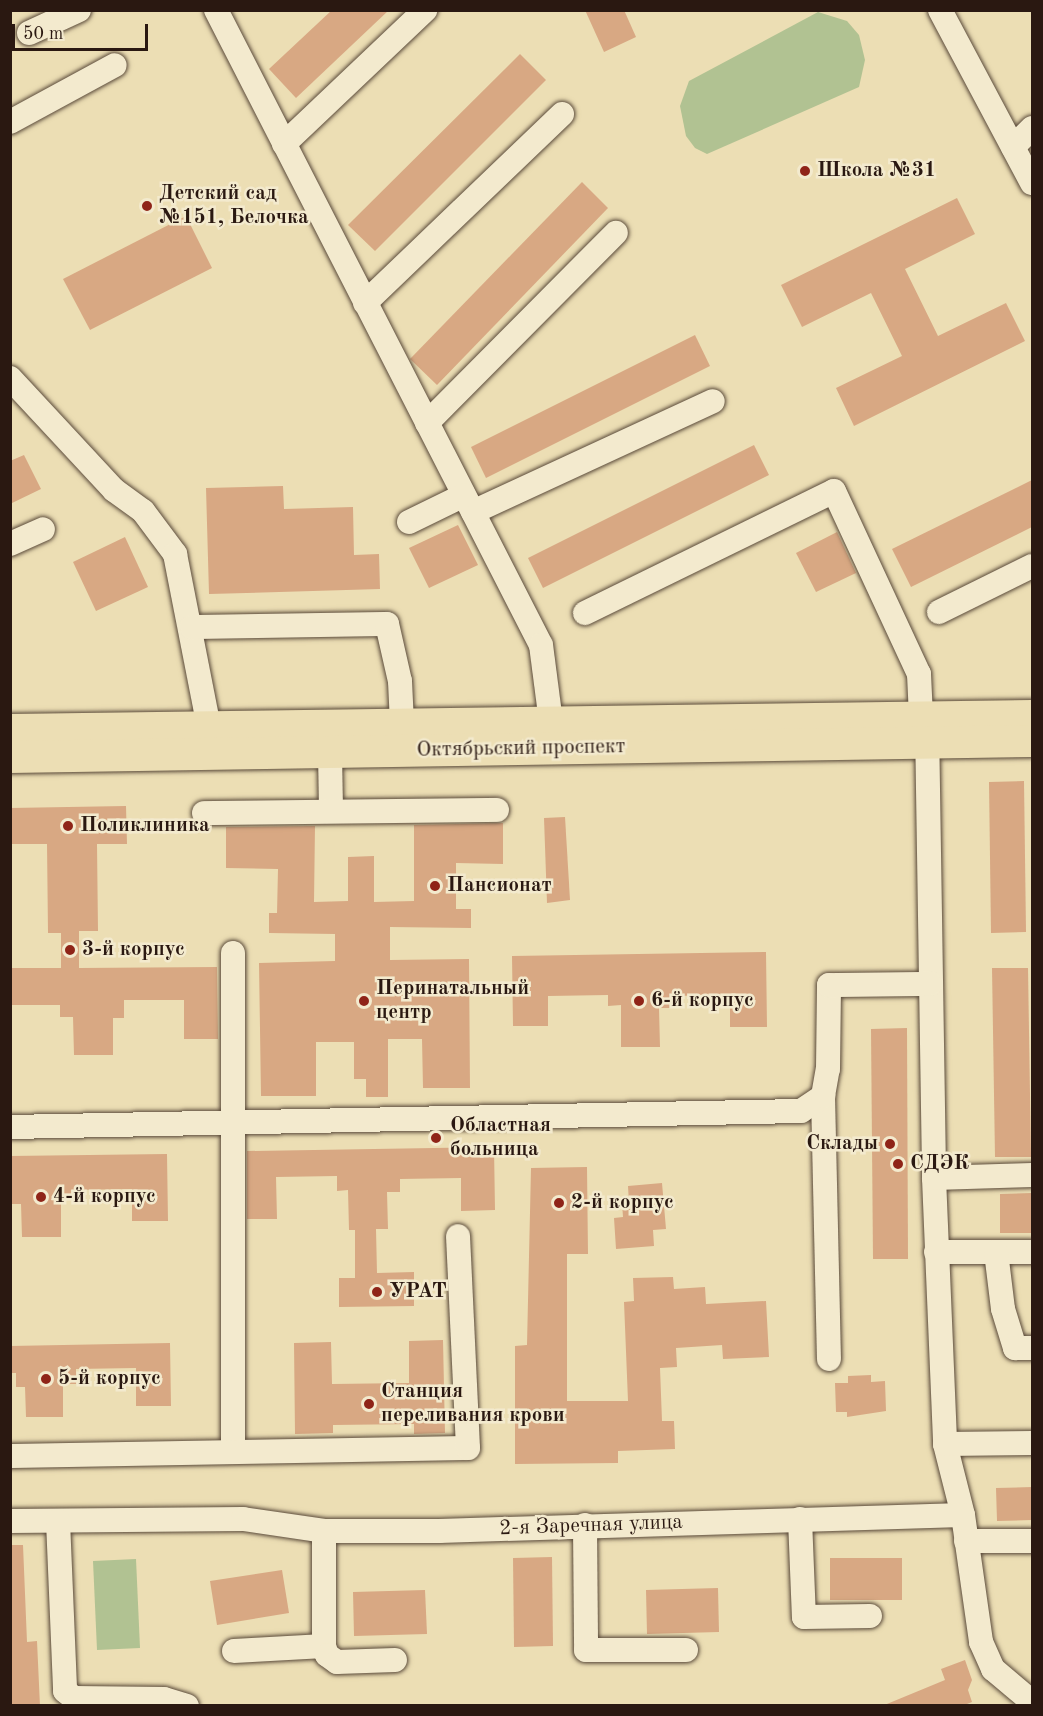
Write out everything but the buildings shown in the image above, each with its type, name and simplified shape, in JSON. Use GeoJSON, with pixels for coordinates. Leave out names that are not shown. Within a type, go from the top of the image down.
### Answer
{"type":"FeatureCollection","features":[{"type":"Feature","properties":{"kind":"main road","name":"Октябрьский проспект"},"geometry":{"type":"LineString","coordinates":[[10,757],[330,752],[925,726],[1032,716]]}},
{"type":"Feature","properties":{"kind":"main road","name":"Октябрьский проспект"},"geometry":{"type":"LineString","coordinates":[[10,730],[551,722],[925,726],[1032,741]]}},
{"type":"Feature","properties":{"kind":"street"},"geometry":{"type":"LineString","coordinates":[[29,33],[79,10]]}},
{"type":"Feature","properties":{"kind":"street"},"geometry":{"type":"LineString","coordinates":[[284,144],[425,10]]}},
{"type":"Feature","properties":{"kind":"street"},"geometry":{"type":"LineString","coordinates":[[220,12],[284,144],[541,645],[551,722]]}},
{"type":"Feature","properties":{"kind":"street"},"geometry":{"type":"LineString","coordinates":[[951,16],[1032,183]]}},
{"type":"Feature","properties":{"kind":"street"},"geometry":{"type":"LineString","coordinates":[[10,122],[116,65]]}},
{"type":"Feature","properties":{"kind":"street"},"geometry":{"type":"LineString","coordinates":[[365,303],[562,114]]}},
{"type":"Feature","properties":{"kind":"street"},"geometry":{"type":"LineString","coordinates":[[1013,147],[1032,128]]}},
{"type":"Feature","properties":{"kind":"street"},"geometry":{"type":"LineString","coordinates":[[427,423],[616,234]]}},
{"type":"Feature","properties":{"kind":"street"},"geometry":{"type":"LineString","coordinates":[[10,378],[114,490],[143,511],[175,554],[192,627],[209,727]]}},
{"type":"Feature","properties":{"kind":"street"},"geometry":{"type":"LineString","coordinates":[[409,522],[468,504],[713,401]]}},
{"type":"Feature","properties":{"kind":"street"},"geometry":{"type":"LineString","coordinates":[[585,613],[834,491],[919,674],[925,726],[933,1178],[945,1444],[963,1515],[981,1642],[993,1669],[1032,1702]]}},
{"type":"Feature","properties":{"kind":"street"},"geometry":{"type":"LineString","coordinates":[[10,544],[42,529]]}},
{"type":"Feature","properties":{"kind":"street"},"geometry":{"type":"LineString","coordinates":[[939,612],[1032,566]]}},
{"type":"Feature","properties":{"kind":"street"},"geometry":{"type":"LineString","coordinates":[[192,627],[387,624],[399,681],[402,724]]}},
{"type":"Feature","properties":{"kind":"street"},"geometry":{"type":"LineString","coordinates":[[330,752],[332,811]]}},
{"type":"Feature","properties":{"kind":"street"},"geometry":{"type":"LineString","coordinates":[[204,813],[497,810]]}},
{"type":"Feature","properties":{"kind":"street"},"geometry":{"type":"LineString","coordinates":[[233,953],[231,1123],[233,1452]]}},
{"type":"Feature","properties":{"kind":"street"},"geometry":{"type":"LineString","coordinates":[[829,1359],[823,1096],[828,1069],[829,985],[930,984]]}},
{"type":"Feature","properties":{"kind":"street"},"geometry":{"type":"LineString","coordinates":[[10,1127],[801,1111],[823,1096]]}},
{"type":"Feature","properties":{"kind":"street"},"geometry":{"type":"LineString","coordinates":[[933,1178],[1032,1175]]}},
{"type":"Feature","properties":{"kind":"street"},"geometry":{"type":"LineString","coordinates":[[10,1456],[468,1448],[458,1236]]}},
{"type":"Feature","properties":{"kind":"street"},"geometry":{"type":"LineString","coordinates":[[936,1252],[1032,1252]]}},
{"type":"Feature","properties":{"kind":"street"},"geometry":{"type":"LineString","coordinates":[[996,1252],[1003,1309],[1016,1347],[1032,1348]]}},
{"type":"Feature","properties":{"kind":"street"},"geometry":{"type":"LineString","coordinates":[[945,1444],[1032,1443]]}},
{"type":"Feature","properties":{"kind":"street","name":"2-я Заречная улица"},"geometry":{"type":"LineString","coordinates":[[10,1521],[243,1519],[324,1531],[963,1515]]}},
{"type":"Feature","properties":{"kind":"street"},"geometry":{"type":"LineString","coordinates":[[800,1520],[804,1617],[870,1616]]}},
{"type":"Feature","properties":{"kind":"street"},"geometry":{"type":"LineString","coordinates":[[58,1521],[65,1691],[74,1698],[164,1699],[187,1706]]}},
{"type":"Feature","properties":{"kind":"street"},"geometry":{"type":"LineString","coordinates":[[585,1525],[586,1650],[686,1650]]}},
{"type":"Feature","properties":{"kind":"street"},"geometry":{"type":"LineString","coordinates":[[324,1531],[324,1646],[327,1655],[337,1662],[395,1660]]}},
{"type":"Feature","properties":{"kind":"street"},"geometry":{"type":"LineString","coordinates":[[966,1542],[1032,1541]]}},
{"type":"Feature","properties":{"kind":"street"},"geometry":{"type":"LineString","coordinates":[[234,1652],[324,1646]]}},
{"type":"Feature","properties":{"kind":"green space"},"geometry":{"type":"Polygon","coordinates":[[[818,12],[847,21],[859,35],[865,60],[859,87],[707,154],[695,148],[686,136],[680,106],[689,81],[818,12]]]}},
{"type":"Feature","properties":{"kind":"green space"},"geometry":{"type":"Polygon","coordinates":[[[136,1559],[140,1648],[97,1650],[93,1561],[136,1559]]]}},
{"type":"Feature","properties":{"kind":"place","name":"Школа №31"},"geometry":{"type":"Point","coordinates":[805,171]}},
{"type":"Feature","properties":{"kind":"place","name":"Детский сад №151, Белочка"},"geometry":{"type":"Point","coordinates":[147,206]}},
{"type":"Feature","properties":{"kind":"place","name":"Поликлиника"},"geometry":{"type":"Point","coordinates":[68,826]}},
{"type":"Feature","properties":{"kind":"place","name":"Пансионат"},"geometry":{"type":"Point","coordinates":[435,886]}},
{"type":"Feature","properties":{"kind":"place","name":"3-й корпус"},"geometry":{"type":"Point","coordinates":[70,950]}},
{"type":"Feature","properties":{"kind":"place","name":"Перинатальный центр"},"geometry":{"type":"Point","coordinates":[364,1001]}},
{"type":"Feature","properties":{"kind":"place","name":"6-й корпус"},"geometry":{"type":"Point","coordinates":[639,1001]}},
{"type":"Feature","properties":{"kind":"place","name":"Областная больница"},"geometry":{"type":"Point","coordinates":[436,1138]}},
{"type":"Feature","properties":{"kind":"place","name":"Склады"},"geometry":{"type":"Point","coordinates":[890,1144]}},
{"type":"Feature","properties":{"kind":"place","name":"СДЭК"},"geometry":{"type":"Point","coordinates":[898,1164]}},
{"type":"Feature","properties":{"kind":"place","name":"4-й корпус"},"geometry":{"type":"Point","coordinates":[41,1197]}},
{"type":"Feature","properties":{"kind":"place","name":"2-й корпус"},"geometry":{"type":"Point","coordinates":[559,1203]}},
{"type":"Feature","properties":{"kind":"place","name":"УРАТ"},"geometry":{"type":"Point","coordinates":[377,1292]}},
{"type":"Feature","properties":{"kind":"place","name":"5-й корпус"},"geometry":{"type":"Point","coordinates":[46,1379]}},
{"type":"Feature","properties":{"kind":"place","name":"Станция переливания крови"},"geometry":{"type":"Point","coordinates":[369,1404]}}]}
